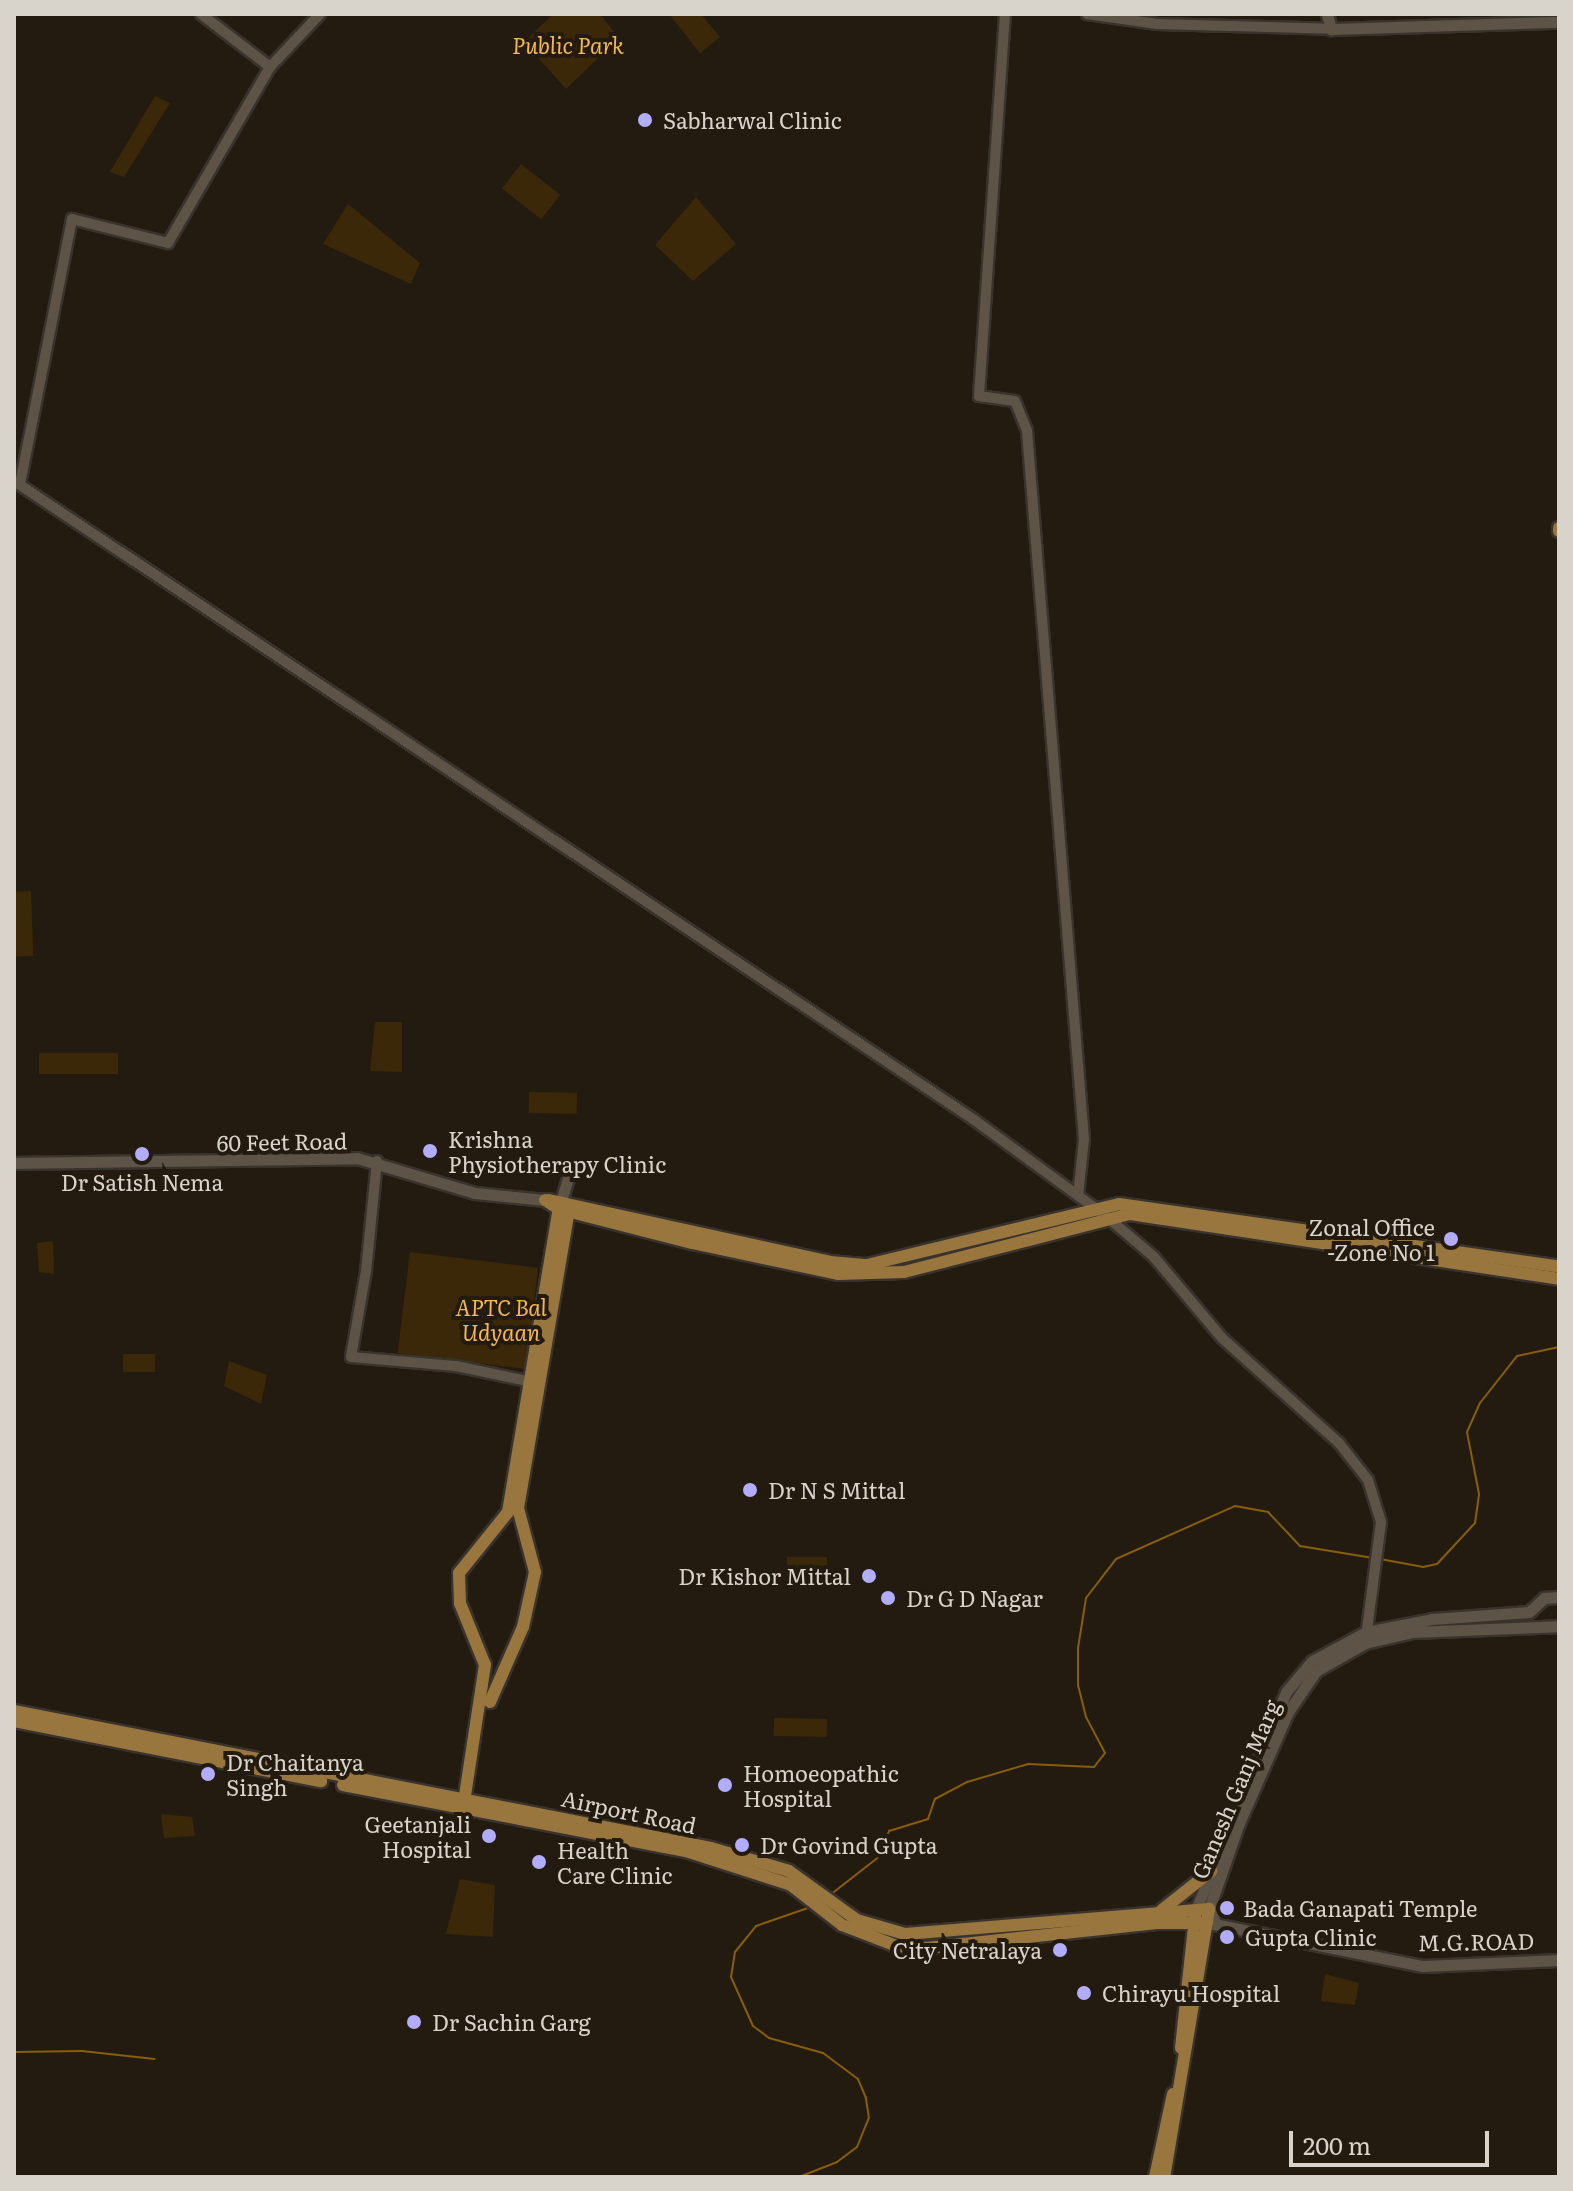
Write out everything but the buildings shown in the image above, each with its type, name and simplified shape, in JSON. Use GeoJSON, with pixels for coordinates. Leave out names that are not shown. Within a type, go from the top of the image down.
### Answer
{"type":"FeatureCollection","features":[{"type":"Feature","properties":{"kind":"main road"},"geometry":{"type":"LineString","coordinates":[[1327,14],[1331,29],[1559,22]]}},
{"type":"Feature","properties":{"kind":"main road"},"geometry":{"type":"LineString","coordinates":[[1559,521],[1559,529]]}},
{"type":"Feature","properties":{"kind":"main road","name":"60 Feet Road"},"geometry":{"type":"LineString","coordinates":[[14,1163],[377,1161],[475,1193],[545,1200]]}},
{"type":"Feature","properties":{"kind":"main road"},"geometry":{"type":"LineString","coordinates":[[468,1804],[485,1665],[460,1603],[459,1573],[508,1512],[569,1178]]}},
{"type":"Feature","properties":{"kind":"main road"},"geometry":{"type":"LineString","coordinates":[[545,1200],[700,1244],[871,1276],[1106,1216],[1130,1214],[1559,1279]]}},
{"type":"Feature","properties":{"kind":"main road"},"geometry":{"type":"LineString","coordinates":[[565,1206],[830,1262],[867,1265],[911,1258],[1093,1208],[1136,1205],[1559,1267]]}},
{"type":"Feature","properties":{"kind":"main road"},"geometry":{"type":"LineString","coordinates":[[468,1804],[493,1685],[523,1627],[535,1572],[518,1508],[533,1382]]}},
{"type":"Feature","properties":{"kind":"main road"},"geometry":{"type":"LineString","coordinates":[[1155,2177],[1211,1871],[1286,1692],[1324,1652],[1432,1619],[1529,1612],[1544,1598],[1559,1597]]}},
{"type":"Feature","properties":{"kind":"main road","name":"Ganesh Ganj Marg"},"geometry":{"type":"LineString","coordinates":[[1164,2177],[1204,1917],[1239,1823],[1296,1697],[1316,1671],[1366,1638],[1437,1629],[1559,1626]]}},
{"type":"Feature","properties":{"kind":"main road","name":"Airport Road"},"geometry":{"type":"LineString","coordinates":[[14,1711],[686,1851],[801,1884],[835,1913]]}},
{"type":"Feature","properties":{"kind":"main road","name":"Airport Road"},"geometry":{"type":"LineString","coordinates":[[14,1721],[468,1804]]}},
{"type":"Feature","properties":{"kind":"main road"},"geometry":{"type":"LineString","coordinates":[[1162,1910],[1211,1871]]}},
{"type":"Feature","properties":{"kind":"main road"},"geometry":{"type":"LineString","coordinates":[[835,1913],[885,1930],[929,1935],[1162,1910],[1204,1917]]}},
{"type":"Feature","properties":{"kind":"main road"},"geometry":{"type":"LineString","coordinates":[[835,1913],[897,1946],[926,1948],[1204,1917]]}},
{"type":"Feature","properties":{"kind":"main road","name":"M.G.ROAD"},"geometry":{"type":"LineString","coordinates":[[1204,1917],[1243,1932],[1423,1966],[1559,1960]]}},
{"type":"Feature","properties":{"kind":"street"},"geometry":{"type":"LineString","coordinates":[[201,14],[270,67]]}},
{"type":"Feature","properties":{"kind":"street"},"geometry":{"type":"LineString","coordinates":[[320,14],[270,67],[168,243],[72,219],[17,483],[973,1119],[1106,1216],[1154,1257],[1222,1338],[1339,1443],[1375,1496],[1381,1545],[1374,1573],[1366,1638]]}},
{"type":"Feature","properties":{"kind":"street"},"geometry":{"type":"LineString","coordinates":[[1005,14],[979,396],[1015,401],[1027,431],[1084,1139],[1078,1196]]}},
{"type":"Feature","properties":{"kind":"street"},"geometry":{"type":"LineString","coordinates":[[1087,14],[1157,24],[1331,29]]}},
{"type":"Feature","properties":{"kind":"street"},"geometry":{"type":"LineString","coordinates":[[377,1161],[366,1271],[351,1357],[456,1366],[533,1382]]}},
{"type":"Feature","properties":{"kind":"green space","name":"Public Park"},"geometry":{"type":"Polygon","coordinates":[[[553,14],[600,14],[619,38],[566,89],[524,42],[553,14]]]}},
{"type":"Feature","properties":{"kind":"green space","name":"Public Park"},"geometry":{"type":"Polygon","coordinates":[[[669,14],[701,14],[720,37],[700,53],[669,14]]]}},
{"type":"Feature","properties":{"kind":"green space"},"geometry":{"type":"Polygon","coordinates":[[[155,96],[170,103],[124,177],[110,172],[155,96]]]}},
{"type":"Feature","properties":{"kind":"green space"},"geometry":{"type":"Polygon","coordinates":[[[521,164],[560,195],[541,219],[502,188],[521,164]]]}},
{"type":"Feature","properties":{"kind":"green space"},"geometry":{"type":"Polygon","coordinates":[[[696,197],[736,244],[693,281],[655,245],[696,197]]]}},
{"type":"Feature","properties":{"kind":"green space"},"geometry":{"type":"Polygon","coordinates":[[[348,204],[420,263],[411,284],[323,244],[348,204]]]}},
{"type":"Feature","properties":{"kind":"green space"},"geometry":{"type":"Polygon","coordinates":[[[31,891],[33,956],[16,957],[14,892],[31,891]]]}},
{"type":"Feature","properties":{"kind":"green space"},"geometry":{"type":"Polygon","coordinates":[[[375,1022],[402,1022],[402,1072],[370,1071],[375,1022]]]}},
{"type":"Feature","properties":{"kind":"green space"},"geometry":{"type":"Polygon","coordinates":[[[39,1053],[118,1053],[118,1074],[39,1074],[39,1053]]]}},
{"type":"Feature","properties":{"kind":"green space"},"geometry":{"type":"Polygon","coordinates":[[[529,1092],[577,1093],[577,1114],[529,1113],[529,1092]]]}},
{"type":"Feature","properties":{"kind":"green space"},"geometry":{"type":"Polygon","coordinates":[[[53,1241],[54,1274],[39,1272],[37,1243],[53,1241]]]}},
{"type":"Feature","properties":{"kind":"green space","name":"APTC Bal Udyaan"},"geometry":{"type":"Polygon","coordinates":[[[410,1252],[538,1268],[526,1369],[398,1353],[410,1252]]]}},
{"type":"Feature","properties":{"kind":"green space"},"geometry":{"type":"Polygon","coordinates":[[[123,1354],[155,1354],[155,1372],[123,1372],[123,1354]]]}},
{"type":"Feature","properties":{"kind":"green space"},"geometry":{"type":"Polygon","coordinates":[[[229,1361],[267,1375],[261,1404],[224,1386],[229,1361]]]}},
{"type":"Feature","properties":{"kind":"green space"},"geometry":{"type":"Polygon","coordinates":[[[787,1557],[827,1557],[827,1581],[787,1577],[787,1557]]]}},
{"type":"Feature","properties":{"kind":"green space"},"geometry":{"type":"Polygon","coordinates":[[[774,1718],[827,1719],[827,1737],[774,1736],[774,1718]]]}},
{"type":"Feature","properties":{"kind":"green space"},"geometry":{"type":"Polygon","coordinates":[[[161,1814],[192,1817],[195,1836],[164,1838],[161,1814]]]}},
{"type":"Feature","properties":{"kind":"green space"},"geometry":{"type":"Polygon","coordinates":[[[460,1879],[495,1885],[493,1937],[446,1934],[460,1879]]]}},
{"type":"Feature","properties":{"kind":"green space"},"geometry":{"type":"Polygon","coordinates":[[[1325,1974],[1359,1983],[1355,2005],[1321,2001],[1325,1974]]]}},
{"type":"Feature","properties":{"kind":"waterway"},"geometry":{"type":"LineString","coordinates":[[1380,1559],[1423,1567],[1437,1564],[1475,1523],[1479,1494],[1467,1432],[1480,1403],[1517,1356],[1559,1347]]}},
{"type":"Feature","properties":{"kind":"waterway"},"geometry":{"type":"LineString","coordinates":[[830,1895],[880,1856],[889,1831],[928,1819],[935,1799],[967,1782],[1028,1764],[1094,1767],[1105,1753],[1086,1717],[1078,1686],[1078,1648],[1086,1598],[1116,1559],[1235,1506],[1268,1512],[1300,1546],[1373,1558]]}},
{"type":"Feature","properties":{"kind":"waterway"},"geometry":{"type":"LineString","coordinates":[[799,2177],[837,2162],[857,2147],[869,2118],[866,2098],[858,2079],[823,2053],[769,2038],[753,2026],[731,1977],[735,1952],[756,1926],[811,1907]]}},
{"type":"Feature","properties":{"kind":"waterway"},"geometry":{"type":"LineString","coordinates":[[14,2052],[82,2051],[155,2059]]}},
{"type":"Feature","properties":{"kind":"place","name":"Sabharwal Clinic"},"geometry":{"type":"Point","coordinates":[645,120]}},
{"type":"Feature","properties":{"kind":"place","name":"Krishna Physiotherapy Clinic"},"geometry":{"type":"Point","coordinates":[430,1151]}},
{"type":"Feature","properties":{"kind":"place","name":"Dr Satish Nema"},"geometry":{"type":"Point","coordinates":[142,1154]}},
{"type":"Feature","properties":{"kind":"place","name":"Zonal Office -Zone No 1"},"geometry":{"type":"Point","coordinates":[1451,1239]}},
{"type":"Feature","properties":{"kind":"place","name":"Dr N S Mittal"},"geometry":{"type":"Point","coordinates":[750,1490]}},
{"type":"Feature","properties":{"kind":"place","name":"Dr Kishor Mittal"},"geometry":{"type":"Point","coordinates":[869,1576]}},
{"type":"Feature","properties":{"kind":"place","name":"Dr G D Nagar"},"geometry":{"type":"Point","coordinates":[888,1598]}},
{"type":"Feature","properties":{"kind":"place","name":"Dr Chaitanya Singh"},"geometry":{"type":"Point","coordinates":[208,1774]}},
{"type":"Feature","properties":{"kind":"place","name":"Homoeopathic Hospital"},"geometry":{"type":"Point","coordinates":[725,1785]}},
{"type":"Feature","properties":{"kind":"place","name":"Geetanjali Hospital"},"geometry":{"type":"Point","coordinates":[489,1836]}},
{"type":"Feature","properties":{"kind":"place","name":"Dr Govind Gupta"},"geometry":{"type":"Point","coordinates":[742,1845]}},
{"type":"Feature","properties":{"kind":"place","name":"Health Care Clinic"},"geometry":{"type":"Point","coordinates":[539,1862]}},
{"type":"Feature","properties":{"kind":"place","name":"Bada Ganapati Temple"},"geometry":{"type":"Point","coordinates":[1227,1908]}},
{"type":"Feature","properties":{"kind":"place","name":"Gupta Clinic"},"geometry":{"type":"Point","coordinates":[1227,1937]}},
{"type":"Feature","properties":{"kind":"place","name":"City Netralaya"},"geometry":{"type":"Point","coordinates":[1060,1950]}},
{"type":"Feature","properties":{"kind":"place","name":"Chirayu Hospital"},"geometry":{"type":"Point","coordinates":[1084,1993]}},
{"type":"Feature","properties":{"kind":"place","name":"Dr Sachin Garg"},"geometry":{"type":"Point","coordinates":[414,2022]}}]}
